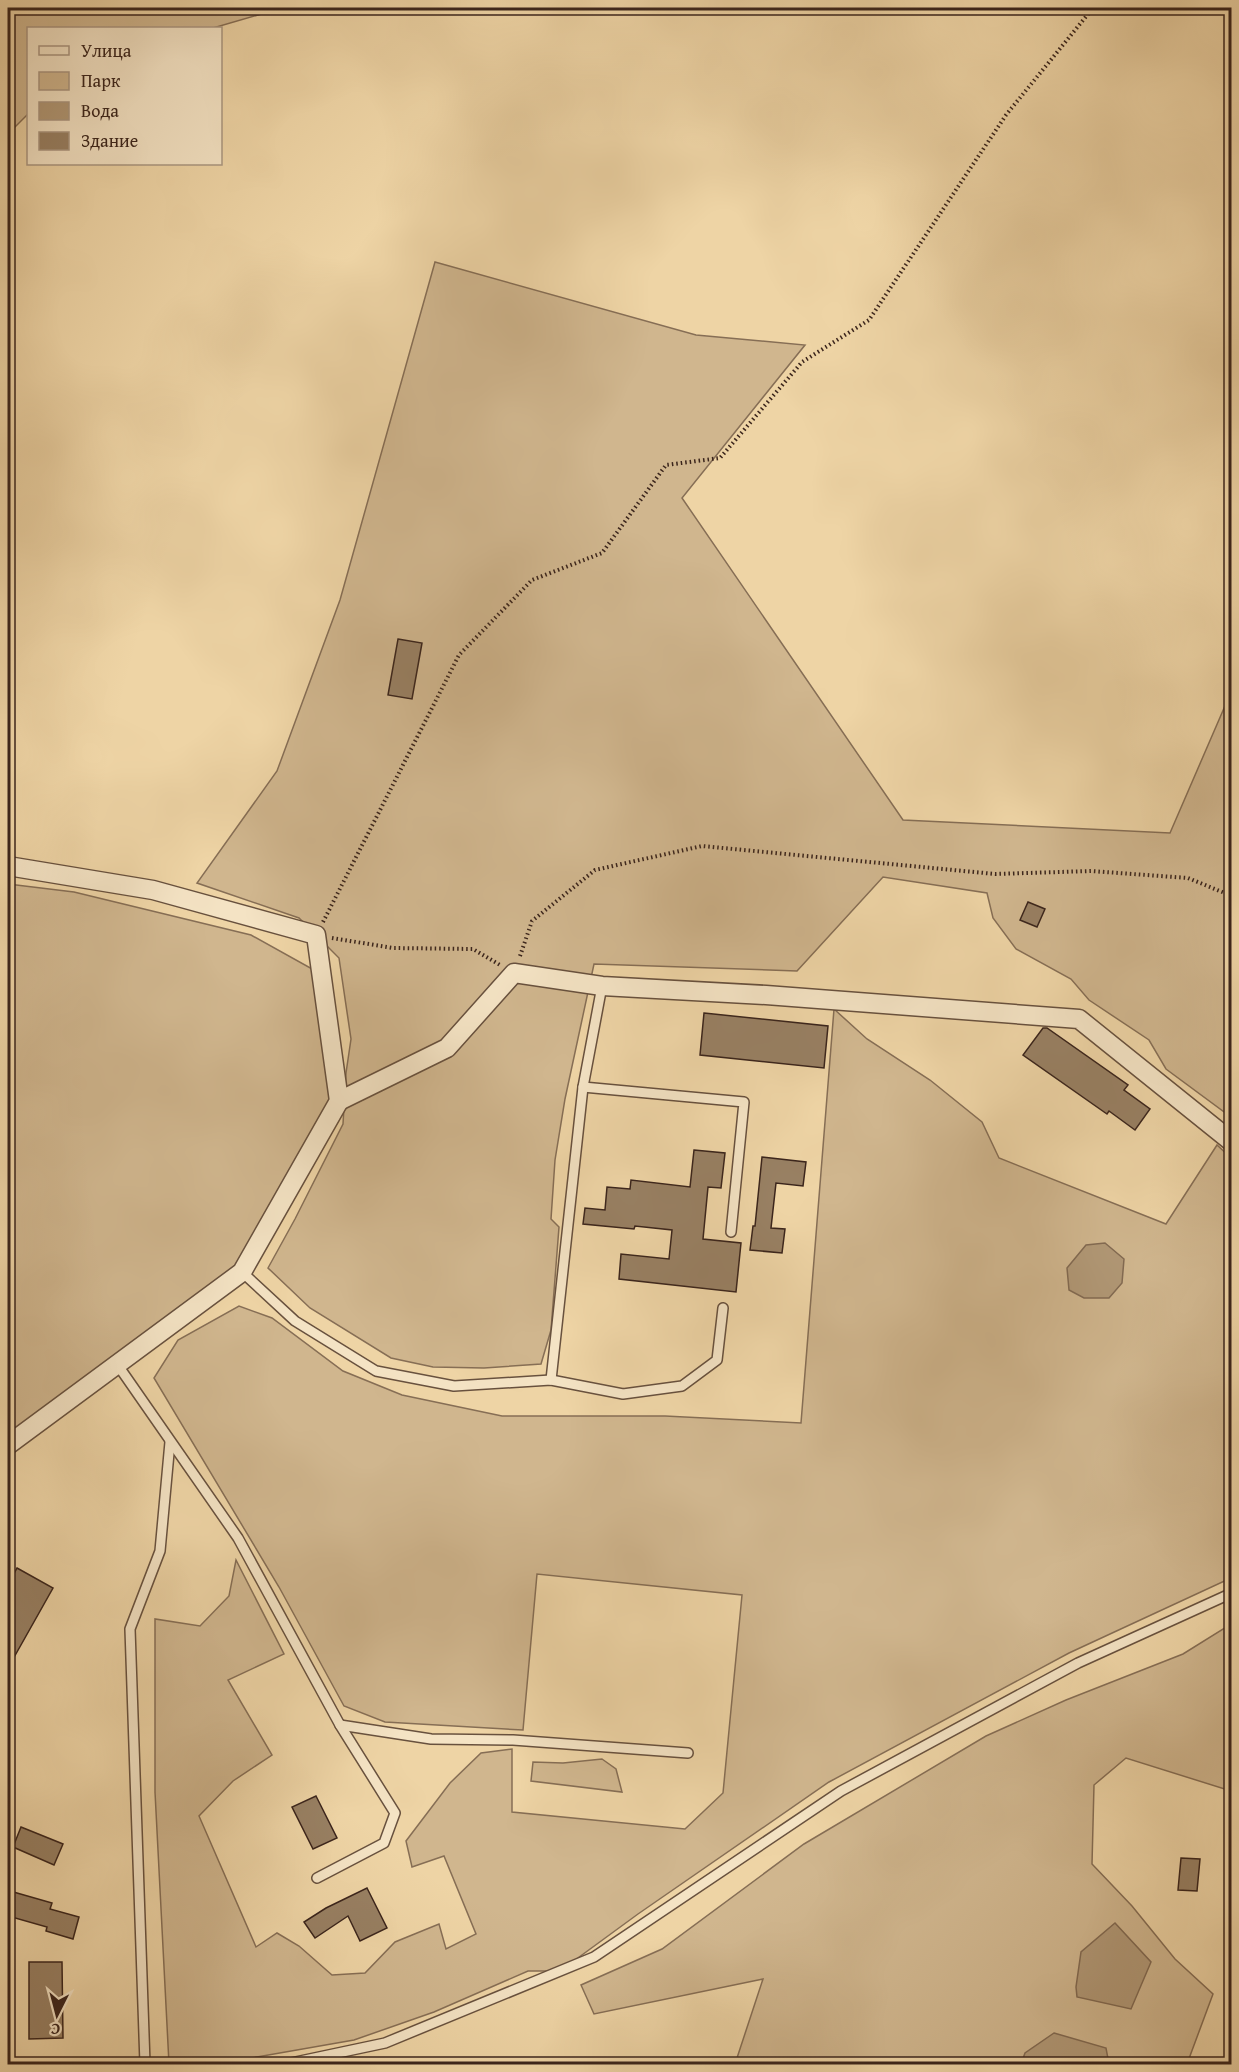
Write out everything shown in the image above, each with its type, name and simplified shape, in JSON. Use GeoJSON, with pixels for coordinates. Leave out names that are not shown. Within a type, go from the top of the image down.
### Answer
{"type":"FeatureCollection","features":[{"type":"Feature","properties":{"kind":"street"},"geometry":{"type":"LineString","coordinates":[[8,866],[153,890],[316,935],[339,1101]]}},
{"type":"Feature","properties":{"kind":"street"},"geometry":{"type":"LineString","coordinates":[[8,1445],[242,1272],[339,1101],[447,1048],[514,973],[602,986],[766,995],[1079,1019],[1232,1142]]}},
{"type":"Feature","properties":{"kind":"lane"},"geometry":{"type":"LineString","coordinates":[[551,1380],[583,1087],[602,986]]}},
{"type":"Feature","properties":{"kind":"lane"},"geometry":{"type":"LineString","coordinates":[[583,1087],[744,1102],[731,1232]]}},
{"type":"Feature","properties":{"kind":"lane"},"geometry":{"type":"LineString","coordinates":[[242,1272],[295,1321],[376,1371],[454,1386],[551,1380],[623,1394],[682,1386],[717,1360],[723,1308]]}},
{"type":"Feature","properties":{"kind":"lane"},"geometry":{"type":"LineString","coordinates":[[117,1364],[238,1538],[340,1725],[395,1813],[384,1844],[317,1878]]}},
{"type":"Feature","properties":{"kind":"lane"},"geometry":{"type":"LineString","coordinates":[[145,2064],[130,1629],[160,1551],[171,1442]]}},
{"type":"Feature","properties":{"kind":"lane"},"geometry":{"type":"LineString","coordinates":[[286,2064],[385,2043],[594,1957],[841,1791],[1078,1663],[1232,1593]]}},
{"type":"Feature","properties":{"kind":"lane"},"geometry":{"type":"LineString","coordinates":[[340,1725],[430,1739],[513,1740],[688,1753]]}},
{"type":"Feature","properties":{"kind":"path"},"geometry":{"type":"LineString","coordinates":[[1093,8],[1006,115],[869,320],[802,362],[720,458],[666,465],[602,553],[532,580],[459,655],[316,935],[393,948],[473,950],[514,973],[532,921],[595,870],[702,846],[995,874],[1091,871],[1188,878],[1232,896]]}},
{"type":"Feature","properties":{"kind":"green space"},"geometry":{"type":"Polygon","coordinates":[[[8,8],[282,8],[216,27],[27,27],[27,115],[8,134],[8,8]]]}},
{"type":"Feature","properties":{"kind":"green space"},"geometry":{"type":"Polygon","coordinates":[[[435,262],[696,335],[805,345],[682,498],[903,820],[1170,833],[1231,692],[1231,1117],[1166,1069],[1149,1040],[1089,1000],[1071,979],[1016,949],[993,918],[987,893],[883,877],[797,971],[594,964],[565,1099],[555,1160],[551,1219],[559,1227],[551,1330],[541,1364],[484,1368],[433,1367],[391,1358],[310,1308],[268,1268],[343,1124],[351,1039],[339,958],[299,918],[197,883],[277,771],[340,600],[435,262]]]}},
{"type":"Feature","properties":{"kind":"green space"},"geometry":{"type":"Polygon","coordinates":[[[8,884],[74,892],[251,935],[314,970],[330,1100],[236,1265],[8,1437],[8,884]]]}},
{"type":"Feature","properties":{"kind":"green space"},"geometry":{"type":"Polygon","coordinates":[[[834,1009],[867,1039],[930,1080],[982,1122],[999,1158],[1166,1224],[1217,1145],[1231,1158],[1231,1578],[1069,1653],[829,1782],[560,1971],[528,1971],[434,2012],[354,2040],[217,2064],[169,2064],[155,1792],[155,1619],[200,1626],[229,1596],[236,1560],[284,1654],[228,1680],[272,1755],[233,1781],[199,1816],[256,1947],[277,1933],[299,1946],[332,1975],[365,1973],[395,1942],[439,1924],[446,1949],[476,1934],[444,1856],[412,1867],[406,1841],[450,1783],[481,1753],[512,1749],[512,1812],[685,1829],[723,1793],[742,1595],[537,1574],[523,1730],[385,1722],[344,1706],[279,1587],[154,1378],[178,1340],[239,1306],[272,1318],[343,1371],[402,1395],[502,1416],[665,1416],[801,1423],[834,1009]]]}},
{"type":"Feature","properties":{"kind":"green space"},"geometry":{"type":"Polygon","coordinates":[[[1231,1624],[1231,1791],[1126,1758],[1094,1785],[1092,1864],[1132,1906],[1175,1959],[1213,1994],[1187,2064],[735,2064],[763,1979],[594,2014],[581,1985],[662,1949],[804,1844],[986,1736],[1066,1700],[1183,1654],[1231,1624]]]}},
{"type":"Feature","properties":{"kind":"green space"},"geometry":{"type":"Polygon","coordinates":[[[602,1759],[616,1769],[622,1792],[531,1781],[533,1762],[563,1763],[602,1759]]]}},
{"type":"Feature","properties":{"kind":"water"},"geometry":{"type":"Polygon","coordinates":[[[1105,1243],[1124,1259],[1122,1283],[1109,1298],[1084,1298],[1069,1290],[1067,1268],[1086,1245],[1105,1243]]]}},
{"type":"Feature","properties":{"kind":"water"},"geometry":{"type":"Polygon","coordinates":[[[1115,1923],[1151,1962],[1131,2009],[1077,1997],[1076,1987],[1081,1952],[1115,1923]]]}},
{"type":"Feature","properties":{"kind":"water"},"geometry":{"type":"Polygon","coordinates":[[[1054,2033],[1106,2048],[1109,2064],[1021,2064],[1025,2053],[1054,2033]]]}},
{"type":"Feature","properties":{"kind":"building"},"geometry":{"type":"Polygon","coordinates":[[[398,639],[422,643],[412,699],[388,695],[398,639]]]}},
{"type":"Feature","properties":{"kind":"building"},"geometry":{"type":"Polygon","coordinates":[[[1028,902],[1045,909],[1037,927],[1020,920],[1028,902]]]}},
{"type":"Feature","properties":{"kind":"building"},"geometry":{"type":"Polygon","coordinates":[[[704,1013],[828,1026],[824,1068],[700,1055],[704,1013]]]}},
{"type":"Feature","properties":{"kind":"building"},"geometry":{"type":"Polygon","coordinates":[[[1043,1028],[1047,1028],[1128,1085],[1124,1090],[1150,1109],[1135,1130],[1109,1111],[1107,1114],[1023,1055],[1043,1028]]]}},
{"type":"Feature","properties":{"kind":"building"},"geometry":{"type":"Polygon","coordinates":[[[694,1150],[725,1153],[721,1188],[708,1187],[703,1239],[741,1243],[736,1292],[619,1279],[621,1254],[669,1259],[672,1230],[583,1224],[585,1208],[605,1210],[607,1187],[630,1189],[631,1180],[690,1187],[694,1150]]]}},
{"type":"Feature","properties":{"kind":"building"},"geometry":{"type":"Polygon","coordinates":[[[762,1157],[806,1162],[803,1186],[776,1183],[771,1228],[785,1229],[782,1253],[750,1250],[753,1226],[755,1226],[762,1157]]]}},
{"type":"Feature","properties":{"kind":"building"},"geometry":{"type":"Polygon","coordinates":[[[17,1568],[53,1588],[8,1668],[8,1585],[17,1568]]]}},
{"type":"Feature","properties":{"kind":"building"},"geometry":{"type":"Polygon","coordinates":[[[316,1796],[337,1838],[313,1849],[292,1807],[316,1796]]]}},
{"type":"Feature","properties":{"kind":"building"},"geometry":{"type":"Polygon","coordinates":[[[21,1827],[63,1844],[54,1865],[13,1847],[21,1827]]]}},
{"type":"Feature","properties":{"kind":"building"},"geometry":{"type":"Polygon","coordinates":[[[1181,1858],[1200,1859],[1197,1891],[1178,1890],[1181,1858]]]}},
{"type":"Feature","properties":{"kind":"building"},"geometry":{"type":"Polygon","coordinates":[[[367,1888],[387,1928],[360,1941],[348,1916],[315,1938],[304,1922],[326,1908],[367,1888]]]}},
{"type":"Feature","properties":{"kind":"building"},"geometry":{"type":"Polygon","coordinates":[[[10,1891],[52,1903],[50,1909],[79,1917],[73,1939],[46,1931],[47,1927],[8,1916],[10,1891]]]}},
{"type":"Feature","properties":{"kind":"building"},"geometry":{"type":"Polygon","coordinates":[[[29,1962],[62,1962],[63,2038],[29,2039],[29,1962]]]}}]}
